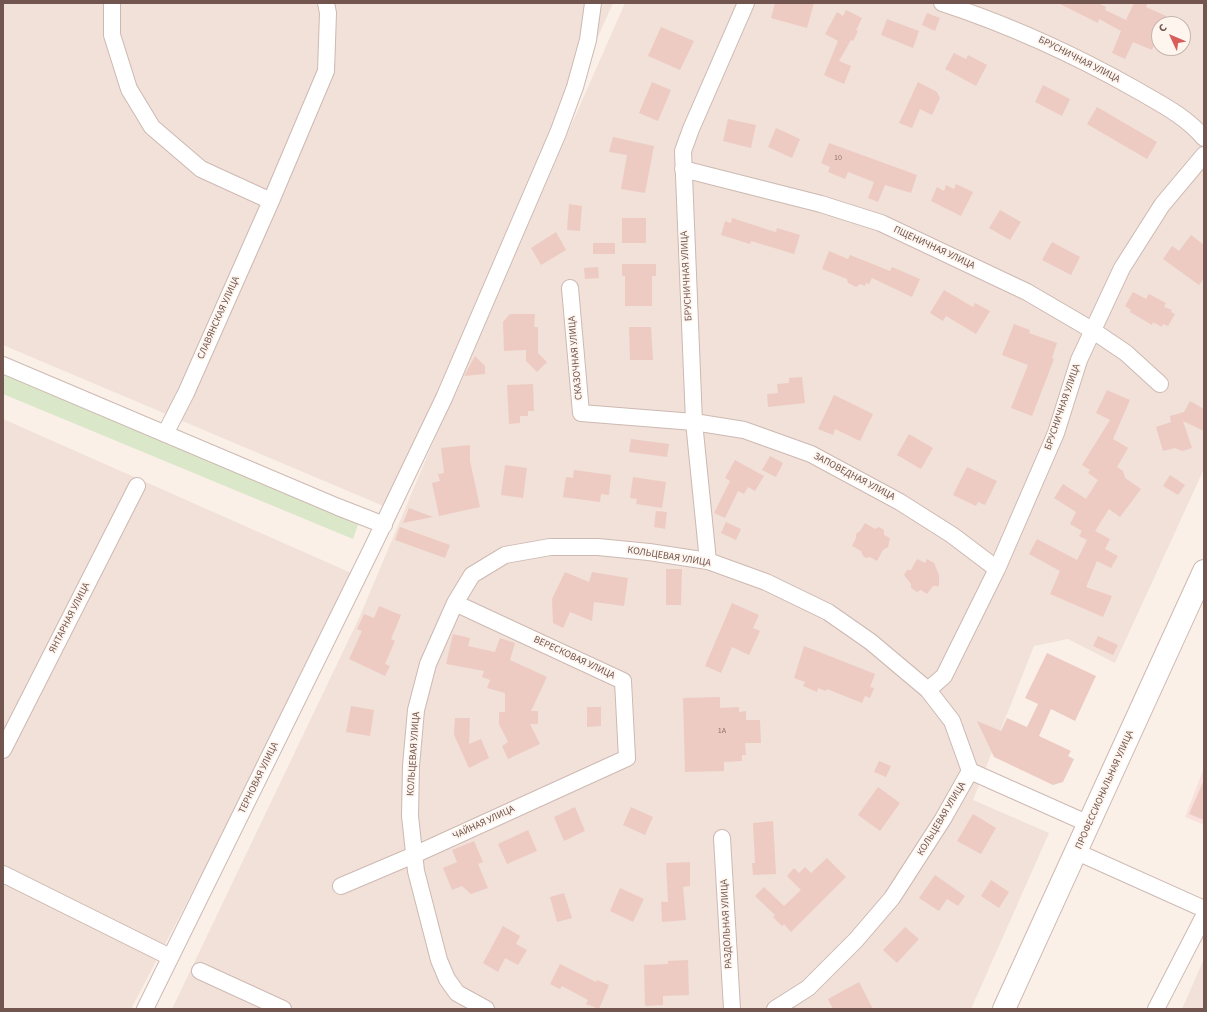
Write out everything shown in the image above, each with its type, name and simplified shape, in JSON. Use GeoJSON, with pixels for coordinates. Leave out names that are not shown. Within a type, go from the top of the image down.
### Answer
{"type":"FeatureCollection","features":[{"type":"Feature","properties":{"kind":"street"},"geometry":{"type":"LineString","coordinates":[[112,3],[112,35],[129,89],[152,127],[201,169],[271,201]]}},
{"type":"Feature","properties":{"kind":"street","name":"СЛАВЯНСКАЯ УЛИЦА"},"geometry":{"type":"LineString","coordinates":[[165,434],[186,393],[271,201],[326,71],[328,13],[326,3]]}},
{"type":"Feature","properties":{"kind":"street","name":"ТЕРНОВАЯ УЛИЦА"},"geometry":{"type":"LineString","coordinates":[[145,1009],[384,525],[444,398],[547,161],[579,73],[588,40],[594,3]]}},
{"type":"Feature","properties":{"kind":"street","name":"БРУСНИЧНАЯ УЛИЦА"},"geometry":{"type":"LineString","coordinates":[[708,561],[694,422],[683,151],[691,129],[746,3]]}},
{"type":"Feature","properties":{"kind":"street","name":"БРУСНИЧНАЯ УЛИЦА"},"geometry":{"type":"LineString","coordinates":[[942,3],[1036,38],[1107,74],[1166,107],[1194,126],[1204,138]]}},
{"type":"Feature","properties":{"kind":"street","name":"БРУСНИЧНАЯ УЛИЦА"},"geometry":{"type":"LineString","coordinates":[[928,690],[944,676],[997,569],[1056,433],[1079,360],[1122,268],[1162,205],[1204,156]]}},
{"type":"Feature","properties":{"kind":"street","name":"ПЩЕНИЧНАЯ УЛИЦА"},"geometry":{"type":"LineString","coordinates":[[683,168],[821,204],[881,223],[1027,292],[1092,330],[1126,353],[1160,384]]}},
{"type":"Feature","properties":{"kind":"street","name":"СКАЗОЧНАЯ УЛИЦА"},"geometry":{"type":"LineString","coordinates":[[570,288],[581,413],[694,422]]}},
{"type":"Feature","properties":{"kind":"street"},"geometry":{"type":"LineString","coordinates":[[3,365],[338,507],[384,525]]}},
{"type":"Feature","properties":{"kind":"street","name":"ЗАПОВЕДНАЯ УЛИЦА"},"geometry":{"type":"LineString","coordinates":[[694,422],[744,430],[811,454],[900,502],[952,535],[997,569]]}},
{"type":"Feature","properties":{"kind":"street","name":"ЯНТАРНАЯ УЛИЦА"},"geometry":{"type":"LineString","coordinates":[[3,750],[137,486]]}},
{"type":"Feature","properties":{"kind":"street","name":"КОЛЬЦЕВАЯ УЛИЦА"},"geometry":{"type":"LineString","coordinates":[[475,1007],[457,993],[447,979],[441,966],[416,871],[410,816],[411,766],[416,710],[428,664],[455,603],[472,575],[505,555],[550,547],[598,547],[649,552],[708,561],[766,582],[828,612],[871,642],[928,690],[952,721],[970,772],[943,819],[892,898],[851,946],[808,988],[796,1003],[775,1009]]}},
{"type":"Feature","properties":{"kind":"street","name":"ПРОФЕССИОНАЛЬНАЯ УЛИЦА"},"geometry":{"type":"LineString","coordinates":[[1004,1009],[1204,571]]}},
{"type":"Feature","properties":{"kind":"street","name":"ВЕРЕСКОВАЯ УЛИЦА"},"geometry":{"type":"LineString","coordinates":[[455,603],[623,681],[627,758]]}},
{"type":"Feature","properties":{"kind":"street","name":"ЧАЙНАЯ УЛИЦА"},"geometry":{"type":"LineString","coordinates":[[341,886],[414,856],[627,758]]}},
{"type":"Feature","properties":{"kind":"street"},"geometry":{"type":"LineString","coordinates":[[970,772],[1089,824]]}},
{"type":"Feature","properties":{"kind":"street","name":"РАЗДОЛЬНАЯ УЛИЦА"},"geometry":{"type":"LineString","coordinates":[[722,838],[732,1009]]}},
{"type":"Feature","properties":{"kind":"street"},"geometry":{"type":"LineString","coordinates":[[1077,852],[1204,909]]}},
{"type":"Feature","properties":{"kind":"street"},"geometry":{"type":"LineString","coordinates":[[3,874],[170,957]]}},
{"type":"Feature","properties":{"kind":"street"},"geometry":{"type":"LineString","coordinates":[[1156,1009],[1204,916]]}},
{"type":"Feature","properties":{"kind":"street"},"geometry":{"type":"LineString","coordinates":[[200,971],[283,1009]]}},
{"type":"Feature","properties":{"kind":"shaded area"},"geometry":{"type":"Polygon","coordinates":[[[3,3],[613,3],[388,508],[3,345],[3,3]]]}},
{"type":"Feature","properties":{"kind":"shaded area"},"geometry":{"type":"Polygon","coordinates":[[[625,3],[1204,3],[1204,469],[1115,663],[1068,639],[1034,646],[973,800],[1049,833],[971,1009],[172,1009],[360,616],[461,376],[625,3]]]}},
{"type":"Feature","properties":{"kind":"shaded area"},"geometry":{"type":"Polygon","coordinates":[[[3,419],[358,576],[131,1009],[3,1009],[3,419]]]}},
{"type":"Feature","properties":{"kind":"shaded area"},"geometry":{"type":"Polygon","coordinates":[[[1204,768],[1204,825],[1185,817],[1204,768]]]}},
{"type":"Feature","properties":{"kind":"shaded area"},"geometry":{"type":"Polygon","coordinates":[[[1204,959],[1204,1009],[1182,1009],[1204,959]]]}},
{"type":"Feature","properties":{"kind":"green space"},"geometry":{"type":"Polygon","coordinates":[[[3,365],[360,519],[353,539],[3,394],[3,365]]]}},
{"type":"Feature","properties":{"kind":"building"},"geometry":{"type":"Polygon","coordinates":[[[775,3],[814,3],[807,28],[771,18],[775,3]]]}},
{"type":"Feature","properties":{"kind":"building"},"geometry":{"type":"Polygon","coordinates":[[[1058,3],[1098,3],[1106,7],[1105,10],[1126,20],[1134,3],[1148,3],[1146,7],[1166,16],[1151,16],[1151,50],[1133,42],[1125,59],[1112,53],[1121,31],[1099,19],[1098,23],[1058,3]]]}},
{"type":"Feature","properties":{"kind":"building"},"geometry":{"type":"Polygon","coordinates":[[[846,10],[862,18],[856,30],[858,31],[853,41],[851,40],[839,61],[851,66],[844,84],[824,75],[838,41],[825,34],[837,12],[843,16],[846,10]]]}},
{"type":"Feature","properties":{"kind":"building"},"geometry":{"type":"Polygon","coordinates":[[[927,13],[940,18],[935,31],[922,25],[927,13]]]}},
{"type":"Feature","properties":{"kind":"building"},"geometry":{"type":"Polygon","coordinates":[[[887,19],[919,31],[913,48],[881,35],[887,19]]]}},
{"type":"Feature","properties":{"kind":"building"},"geometry":{"type":"Polygon","coordinates":[[[661,27],[694,41],[680,70],[648,56],[661,27]]]}},
{"type":"Feature","properties":{"kind":"building"},"geometry":{"type":"Polygon","coordinates":[[[954,53],[966,59],[968,55],[987,65],[976,86],[945,69],[954,53]]]}},
{"type":"Feature","properties":{"kind":"building"},"geometry":{"type":"Polygon","coordinates":[[[652,82],[671,90],[658,121],[639,113],[652,82]]]}},
{"type":"Feature","properties":{"kind":"building"},"geometry":{"type":"Polygon","coordinates":[[[918,82],[937,92],[940,98],[932,115],[920,109],[912,128],[899,123],[918,82]]]}},
{"type":"Feature","properties":{"kind":"building"},"geometry":{"type":"Polygon","coordinates":[[[1043,85],[1070,99],[1062,116],[1035,102],[1043,85]]]}},
{"type":"Feature","properties":{"kind":"building"},"geometry":{"type":"Polygon","coordinates":[[[1097,107],[1157,142],[1147,159],[1087,124],[1097,107]]]}},
{"type":"Feature","properties":{"kind":"building"},"geometry":{"type":"Polygon","coordinates":[[[728,119],[756,125],[751,148],[723,141],[728,119]]]}},
{"type":"Feature","properties":{"kind":"building"},"geometry":{"type":"Polygon","coordinates":[[[776,128],[800,139],[792,158],[768,147],[776,128]]]}},
{"type":"Feature","properties":{"kind":"building"},"geometry":{"type":"Polygon","coordinates":[[[613,137],[654,146],[645,193],[621,189],[627,155],[609,152],[613,137]]]}},
{"type":"Feature","properties":{"kind":"building"},"geometry":{"type":"Polygon","coordinates":[[[829,143],[917,175],[911,193],[885,185],[878,202],[868,198],[874,182],[848,172],[845,179],[828,172],[830,167],[821,163],[829,143]]]}},
{"type":"Feature","properties":{"kind":"building"},"geometry":{"type":"Polygon","coordinates":[[[956,184],[973,192],[961,216],[931,201],[937,187],[944,191],[946,185],[954,189],[956,184]]]}},
{"type":"Feature","properties":{"kind":"building"},"geometry":{"type":"Polygon","coordinates":[[[569,204],[582,206],[580,231],[567,230],[569,204]]]}},
{"type":"Feature","properties":{"kind":"building"},"geometry":{"type":"Polygon","coordinates":[[[1000,210],[1021,222],[1010,240],[989,228],[1000,210]]]}},
{"type":"Feature","properties":{"kind":"building"},"geometry":{"type":"Polygon","coordinates":[[[622,218],[646,218],[646,243],[622,243],[622,218]]]}},
{"type":"Feature","properties":{"kind":"building"},"geometry":{"type":"Polygon","coordinates":[[[732,218],[776,232],[777,228],[800,235],[794,254],[751,241],[750,244],[721,235],[725,221],[731,223],[732,218]]]}},
{"type":"Feature","properties":{"kind":"building"},"geometry":{"type":"Polygon","coordinates":[[[556,232],[566,250],[541,265],[531,248],[556,232]]]}},
{"type":"Feature","properties":{"kind":"building"},"geometry":{"type":"Polygon","coordinates":[[[1191,235],[1204,245],[1204,278],[1199,285],[1163,259],[1172,246],[1179,251],[1191,235]]]}},
{"type":"Feature","properties":{"kind":"building"},"geometry":{"type":"Polygon","coordinates":[[[1052,242],[1080,257],[1071,275],[1042,260],[1052,242]]]}},
{"type":"Feature","properties":{"kind":"building"},"geometry":{"type":"Polygon","coordinates":[[[593,243],[615,243],[615,254],[593,254],[593,243]]]}},
{"type":"Feature","properties":{"kind":"building"},"geometry":{"type":"Polygon","coordinates":[[[829,251],[848,259],[850,255],[890,271],[892,267],[920,279],[912,297],[872,278],[869,284],[866,283],[865,286],[860,284],[856,287],[848,283],[847,279],[822,269],[829,251]]]}},
{"type":"Feature","properties":{"kind":"building"},"geometry":{"type":"Polygon","coordinates":[[[622,264],[656,264],[656,276],[652,276],[652,306],[625,306],[625,276],[622,276],[622,264]]]}},
{"type":"Feature","properties":{"kind":"building"},"geometry":{"type":"Polygon","coordinates":[[[598,267],[599,278],[585,279],[584,268],[598,267]]]}},
{"type":"Feature","properties":{"kind":"building"},"geometry":{"type":"Polygon","coordinates":[[[944,290],[973,307],[975,303],[990,311],[976,334],[946,316],[943,321],[930,313],[944,290]]]}},
{"type":"Feature","properties":{"kind":"building"},"geometry":{"type":"Polygon","coordinates":[[[1133,292],[1146,299],[1149,294],[1166,303],[1164,307],[1172,310],[1171,312],[1175,314],[1168,326],[1163,324],[1162,327],[1153,322],[1152,325],[1130,312],[1131,310],[1125,306],[1133,292]]]}},
{"type":"Feature","properties":{"kind":"building"},"geometry":{"type":"Polygon","coordinates":[[[510,314],[535,314],[534,327],[538,327],[538,353],[547,362],[537,372],[526,361],[526,350],[504,351],[503,322],[510,314]]]}},
{"type":"Feature","properties":{"kind":"building"},"geometry":{"type":"Polygon","coordinates":[[[1014,324],[1030,330],[1029,333],[1057,343],[1052,358],[1054,359],[1032,416],[1011,408],[1028,365],[1002,355],[1014,324]]]}},
{"type":"Feature","properties":{"kind":"building"},"geometry":{"type":"Polygon","coordinates":[[[629,327],[651,327],[653,360],[630,360],[629,327]]]}},
{"type":"Feature","properties":{"kind":"building"},"geometry":{"type":"Polygon","coordinates":[[[475,356],[485,366],[485,374],[464,376],[475,356]]]}},
{"type":"Feature","properties":{"kind":"building"},"geometry":{"type":"Polygon","coordinates":[[[802,377],[805,403],[768,407],[767,394],[778,393],[777,384],[789,383],[789,378],[802,377]]]}},
{"type":"Feature","properties":{"kind":"building"},"geometry":{"type":"Polygon","coordinates":[[[533,384],[534,411],[528,411],[528,416],[520,416],[520,423],[509,424],[507,385],[533,384]]]}},
{"type":"Feature","properties":{"kind":"building"},"geometry":{"type":"Polygon","coordinates":[[[1107,390],[1130,400],[1113,439],[1128,448],[1117,467],[1123,471],[1125,478],[1141,489],[1120,517],[1109,509],[1095,531],[1110,539],[1105,549],[1118,556],[1111,568],[1097,561],[1086,587],[1112,596],[1103,617],[1050,594],[1060,571],[1029,554],[1037,539],[1077,560],[1087,540],[1079,536],[1082,531],[1070,524],[1076,512],[1054,498],[1063,484],[1086,499],[1098,480],[1088,473],[1090,470],[1082,465],[1110,420],[1096,413],[1107,390]]]}},
{"type":"Feature","properties":{"kind":"building"},"geometry":{"type":"Polygon","coordinates":[[[834,395],[873,414],[860,441],[835,429],[833,435],[818,429],[834,395]]]}},
{"type":"Feature","properties":{"kind":"building"},"geometry":{"type":"Polygon","coordinates":[[[1190,401],[1204,409],[1204,431],[1183,421],[1192,448],[1182,451],[1175,448],[1163,451],[1156,427],[1171,422],[1170,416],[1184,412],[1190,401]]]}},
{"type":"Feature","properties":{"kind":"building"},"geometry":{"type":"Polygon","coordinates":[[[909,434],[933,448],[921,469],[897,455],[909,434]]]}},
{"type":"Feature","properties":{"kind":"building"},"geometry":{"type":"Polygon","coordinates":[[[631,439],[669,444],[667,457],[629,452],[631,439]]]}},
{"type":"Feature","properties":{"kind":"building"},"geometry":{"type":"Polygon","coordinates":[[[470,445],[470,461],[480,507],[439,516],[432,483],[440,481],[438,474],[444,473],[441,448],[470,445]]]}},
{"type":"Feature","properties":{"kind":"building"},"geometry":{"type":"Polygon","coordinates":[[[770,456],[783,463],[776,477],[762,470],[770,456]]]}},
{"type":"Feature","properties":{"kind":"building"},"geometry":{"type":"Polygon","coordinates":[[[735,460],[764,476],[755,491],[748,487],[744,494],[738,491],[725,518],[714,513],[730,481],[725,478],[735,460]]]}},
{"type":"Feature","properties":{"kind":"building"},"geometry":{"type":"Polygon","coordinates":[[[505,465],[527,468],[523,498],[501,495],[505,465]]]}},
{"type":"Feature","properties":{"kind":"building"},"geometry":{"type":"Polygon","coordinates":[[[967,467],[997,481],[985,505],[978,502],[976,506],[953,495],[967,467]]]}},
{"type":"Feature","properties":{"kind":"building"},"geometry":{"type":"Polygon","coordinates":[[[574,470],[611,475],[609,495],[601,494],[600,502],[563,497],[566,477],[573,478],[574,470]]]}},
{"type":"Feature","properties":{"kind":"building"},"geometry":{"type":"Polygon","coordinates":[[[1170,475],[1185,485],[1178,495],[1163,486],[1170,475]]]}},
{"type":"Feature","properties":{"kind":"building"},"geometry":{"type":"Polygon","coordinates":[[[633,477],[666,482],[662,508],[636,504],[637,499],[630,498],[633,477]]]}},
{"type":"Feature","properties":{"kind":"building"},"geometry":{"type":"Polygon","coordinates":[[[409,508],[433,517],[403,523],[409,508]]]}},
{"type":"Feature","properties":{"kind":"building"},"geometry":{"type":"Polygon","coordinates":[[[656,511],[667,512],[665,529],[654,527],[656,511]]]}},
{"type":"Feature","properties":{"kind":"building"},"geometry":{"type":"Polygon","coordinates":[[[726,522],[741,529],[736,540],[721,533],[726,522]]]}},
{"type":"Feature","properties":{"kind":"building"},"geometry":{"type":"Polygon","coordinates":[[[865,523],[875,529],[879,527],[884,530],[884,535],[890,538],[888,547],[883,550],[877,561],[870,557],[866,558],[863,556],[861,551],[852,546],[856,538],[856,534],[865,523]]]}},
{"type":"Feature","properties":{"kind":"building"},"geometry":{"type":"Polygon","coordinates":[[[400,527],[450,545],[445,558],[395,540],[400,527]]]}},
{"type":"Feature","properties":{"kind":"building"},"geometry":{"type":"Polygon","coordinates":[[[917,559],[925,563],[927,559],[934,563],[939,575],[939,586],[933,586],[927,594],[921,590],[917,592],[911,588],[911,584],[904,575],[907,570],[911,570],[917,559]]]}},
{"type":"Feature","properties":{"kind":"building"},"geometry":{"type":"Polygon","coordinates":[[[666,569],[682,569],[681,605],[666,605],[666,569]]]}},
{"type":"Feature","properties":{"kind":"building"},"geometry":{"type":"Polygon","coordinates":[[[565,572],[589,582],[592,572],[628,578],[624,606],[594,602],[592,621],[570,612],[563,628],[553,623],[552,599],[565,572]]]}},
{"type":"Feature","properties":{"kind":"building"},"geometry":{"type":"Polygon","coordinates":[[[732,603],[759,615],[753,628],[760,631],[749,655],[732,647],[721,673],[705,666],[732,603]]]}},
{"type":"Feature","properties":{"kind":"building"},"geometry":{"type":"Polygon","coordinates":[[[379,606],[401,615],[391,639],[395,641],[385,664],[390,666],[385,676],[349,659],[362,631],[357,629],[364,614],[374,618],[379,606]]]}},
{"type":"Feature","properties":{"kind":"building"},"geometry":{"type":"Polygon","coordinates":[[[453,634],[470,638],[468,646],[495,652],[500,638],[515,643],[510,660],[547,677],[531,711],[538,711],[538,724],[530,724],[540,744],[508,759],[502,746],[508,742],[499,724],[499,712],[505,712],[505,693],[487,688],[490,680],[482,677],[484,671],[446,664],[453,634]]]}},
{"type":"Feature","properties":{"kind":"building"},"geometry":{"type":"Polygon","coordinates":[[[1098,636],[1118,645],[1113,655],[1093,646],[1098,636]]]}},
{"type":"Feature","properties":{"kind":"building"},"geometry":{"type":"Polygon","coordinates":[[[804,646],[875,674],[870,687],[874,688],[870,698],[865,696],[862,703],[827,689],[826,691],[818,688],[817,692],[803,686],[805,682],[794,678],[804,646]]]}},
{"type":"Feature","properties":{"kind":"building"},"geometry":{"type":"Polygon","coordinates":[[[1047,653],[1096,676],[1075,721],[1051,709],[1039,736],[1071,751],[1068,756],[1074,759],[1063,782],[1053,785],[994,757],[977,721],[1001,731],[1007,718],[1027,727],[1038,704],[1025,698],[1047,653]]]}},
{"type":"Feature","properties":{"kind":"building"},"geometry":{"type":"Polygon","coordinates":[[[720,697],[720,708],[739,707],[739,712],[746,711],[746,720],[760,720],[761,743],[745,743],[746,755],[742,755],[742,761],[724,762],[724,771],[685,772],[683,698],[720,697]]]}},
{"type":"Feature","properties":{"kind":"building"},"geometry":{"type":"Polygon","coordinates":[[[351,706],[374,710],[370,736],[346,732],[351,706]]]}},
{"type":"Feature","properties":{"kind":"building"},"geometry":{"type":"Polygon","coordinates":[[[587,707],[601,707],[601,726],[587,727],[587,707]]]}},
{"type":"Feature","properties":{"kind":"building"},"geometry":{"type":"Polygon","coordinates":[[[455,718],[470,718],[469,744],[481,739],[489,758],[469,768],[454,735],[455,718]]]}},
{"type":"Feature","properties":{"kind":"building"},"geometry":{"type":"Polygon","coordinates":[[[879,761],[891,766],[886,777],[874,772],[879,761]]]}},
{"type":"Feature","properties":{"kind":"building"},"geometry":{"type":"Polygon","coordinates":[[[1204,780],[1204,820],[1189,814],[1204,780]]]}},
{"type":"Feature","properties":{"kind":"building"},"geometry":{"type":"Polygon","coordinates":[[[878,787],[900,803],[880,831],[858,815],[878,787]]]}},
{"type":"Feature","properties":{"kind":"building"},"geometry":{"type":"Polygon","coordinates":[[[575,807],[585,831],[564,841],[554,817],[575,807]]]}},
{"type":"Feature","properties":{"kind":"building"},"geometry":{"type":"Polygon","coordinates":[[[631,807],[653,817],[645,835],[623,825],[631,807]]]}},
{"type":"Feature","properties":{"kind":"building"},"geometry":{"type":"Polygon","coordinates":[[[973,814],[996,828],[981,854],[957,841],[973,814]]]}},
{"type":"Feature","properties":{"kind":"building"},"geometry":{"type":"Polygon","coordinates":[[[773,821],[776,874],[753,875],[752,863],[755,863],[753,823],[773,821]]]}},
{"type":"Feature","properties":{"kind":"building"},"geometry":{"type":"Polygon","coordinates":[[[528,830],[537,851],[507,864],[498,844],[528,830]]]}},
{"type":"Feature","properties":{"kind":"building"},"geometry":{"type":"Polygon","coordinates":[[[474,841],[483,862],[478,864],[488,888],[471,894],[462,886],[452,890],[443,868],[457,862],[452,850],[474,841]]]}},
{"type":"Feature","properties":{"kind":"building"},"geometry":{"type":"Polygon","coordinates":[[[827,858],[846,877],[791,932],[784,924],[782,926],[773,917],[775,915],[755,896],[764,887],[784,906],[801,890],[787,876],[794,868],[799,873],[805,867],[811,873],[827,858]]]}},
{"type":"Feature","properties":{"kind":"building"},"geometry":{"type":"Polygon","coordinates":[[[690,862],[690,886],[683,887],[686,920],[662,922],[661,902],[668,902],[666,863],[690,862]]]}},
{"type":"Feature","properties":{"kind":"building"},"geometry":{"type":"Polygon","coordinates":[[[935,875],[965,896],[958,906],[947,899],[939,911],[919,898],[935,875]]]}},
{"type":"Feature","properties":{"kind":"building"},"geometry":{"type":"Polygon","coordinates":[[[991,880],[1009,892],[999,908],[981,896],[991,880]]]}},
{"type":"Feature","properties":{"kind":"building"},"geometry":{"type":"Polygon","coordinates":[[[620,888],[644,899],[633,922],[610,911],[620,888]]]}},
{"type":"Feature","properties":{"kind":"building"},"geometry":{"type":"Polygon","coordinates":[[[564,893],[572,918],[557,922],[550,897],[564,893]]]}},
{"type":"Feature","properties":{"kind":"building"},"geometry":{"type":"Polygon","coordinates":[[[503,926],[520,936],[516,944],[527,950],[518,965],[505,958],[498,972],[483,963],[503,926]]]}},
{"type":"Feature","properties":{"kind":"building"},"geometry":{"type":"Polygon","coordinates":[[[905,927],[919,939],[897,963],[883,950],[905,927]]]}},
{"type":"Feature","properties":{"kind":"building"},"geometry":{"type":"Polygon","coordinates":[[[688,960],[689,995],[663,996],[663,1005],[645,1006],[644,965],[668,964],[668,961],[688,960]]]}},
{"type":"Feature","properties":{"kind":"building"},"geometry":{"type":"Polygon","coordinates":[[[560,964],[596,982],[597,980],[609,985],[599,1009],[586,1004],[588,1000],[562,986],[560,989],[550,984],[560,964]]]}},
{"type":"Feature","properties":{"kind":"building"},"geometry":{"type":"Polygon","coordinates":[[[859,982],[873,1009],[833,1009],[828,999],[859,982]]]}}]}
